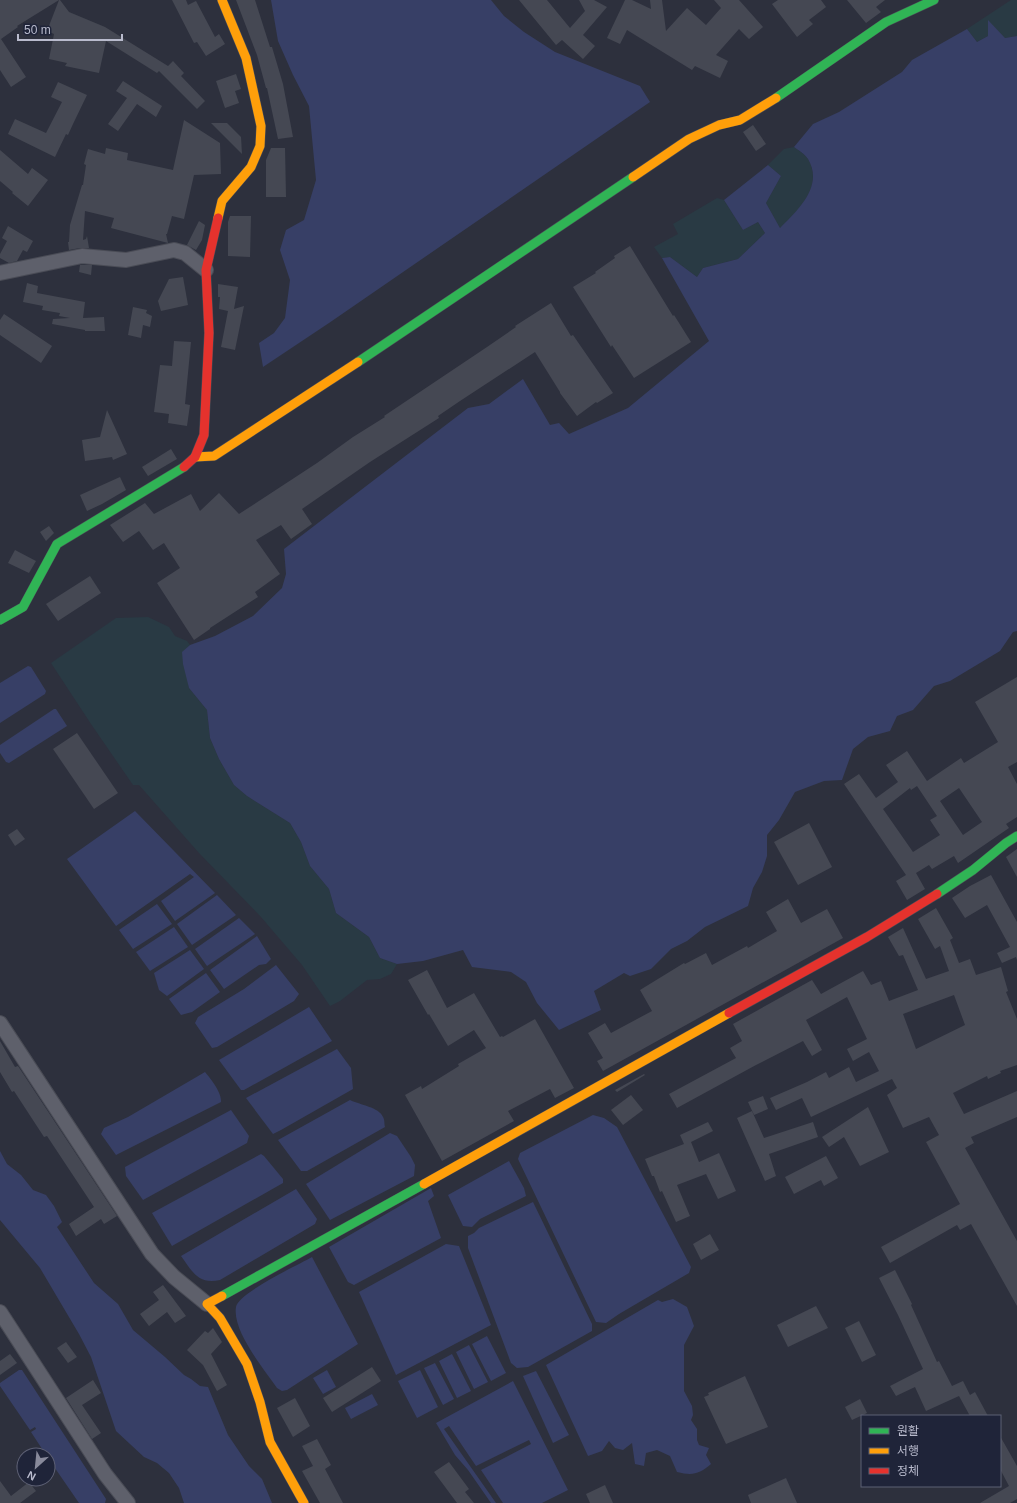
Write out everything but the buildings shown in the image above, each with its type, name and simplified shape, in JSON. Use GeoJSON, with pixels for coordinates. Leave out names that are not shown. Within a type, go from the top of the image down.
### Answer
{"type":"FeatureCollection","features":[{"type":"Feature","properties":{"kind":"street"},"geometry":{"type":"LineString","coordinates":[[0,620],[23,607],[57,544],[183,468],[195,457],[204,435],[209,333],[206,270],[222,201],[251,167],[260,146],[261,126],[246,58],[222,0]]}},
{"type":"Feature","properties":{"kind":"street"},"geometry":{"type":"LineString","coordinates":[[195,457],[214,456],[304,398],[689,139],[719,125],[740,120],[790,89],[886,22],[934,0]]}},
{"type":"Feature","properties":{"kind":"street"},"geometry":{"type":"LineString","coordinates":[[0,273],[82,256],[126,260],[174,250],[185,253],[206,270]]}},
{"type":"Feature","properties":{"kind":"street"},"geometry":{"type":"LineString","coordinates":[[207,1304],[867,938],[940,893],[989,859],[1010,840],[1017,836]]}},
{"type":"Feature","properties":{"kind":"street"},"geometry":{"type":"LineString","coordinates":[[0,1023],[152,1254],[174,1277],[207,1304],[220,1318],[247,1364],[260,1402],[270,1442],[304,1503]]}},
{"type":"Feature","properties":{"kind":"street"},"geometry":{"type":"LineString","coordinates":[[0,1312],[105,1474],[128,1503]]}},
{"type":"Feature","properties":{"kind":"shaded area"},"geometry":{"type":"Polygon","coordinates":[[[1011,0],[1017,0],[1017,36],[1005,38],[988,21],[988,36],[977,42],[967,29],[1011,0]]]}},
{"type":"Feature","properties":{"kind":"shaded area"},"geometry":{"type":"Polygon","coordinates":[[[794,147],[808,159],[812,169],[813,179],[807,197],[801,206],[780,228],[766,203],[781,176],[768,165],[784,149],[794,147]]]}},
{"type":"Feature","properties":{"kind":"shaded area"},"geometry":{"type":"Polygon","coordinates":[[[717,198],[724,200],[743,230],[758,222],[765,233],[738,259],[703,268],[697,277],[670,257],[662,258],[654,247],[678,234],[673,224],[717,198]]]}},
{"type":"Feature","properties":{"kind":"shaded area"},"geometry":{"type":"Polygon","coordinates":[[[148,617],[169,627],[175,636],[187,641],[190,645],[183,652],[189,688],[207,710],[210,738],[219,759],[234,785],[247,796],[290,823],[301,842],[310,866],[329,889],[336,913],[369,937],[380,958],[397,964],[391,974],[380,979],[367,980],[340,1001],[330,1006],[302,965],[261,917],[199,853],[139,785],[133,785],[51,663],[116,618],[148,617]]]}},
{"type":"Feature","properties":{"kind":"water"},"geometry":{"type":"Polygon","coordinates":[[[271,0],[491,0],[504,16],[524,32],[555,52],[640,86],[650,102],[263,367],[259,343],[274,333],[285,318],[290,280],[280,250],[286,230],[304,220],[316,180],[309,106],[278,41],[271,0]]]}},
{"type":"Feature","properties":{"kind":"water"},"geometry":{"type":"Polygon","coordinates":[[[988,20],[1005,38],[1017,36],[1017,631],[1013,632],[1000,651],[950,681],[934,686],[913,710],[897,716],[890,731],[868,737],[853,749],[842,780],[824,781],[795,792],[779,820],[767,835],[767,856],[762,872],[753,888],[748,906],[705,927],[687,941],[671,949],[651,969],[630,976],[624,973],[594,991],[601,1010],[559,1030],[537,1003],[526,982],[511,972],[472,967],[463,950],[423,961],[397,964],[380,958],[369,937],[336,913],[329,889],[310,866],[301,842],[290,823],[247,796],[234,785],[219,759],[210,738],[207,710],[189,688],[183,664],[182,652],[190,645],[215,636],[253,616],[282,588],[286,574],[284,549],[468,408],[489,404],[523,379],[550,425],[559,423],[569,434],[628,408],[709,341],[662,258],[670,257],[697,277],[703,268],[738,259],[765,233],[758,222],[743,230],[724,200],[768,165],[781,176],[766,203],[780,228],[801,205],[811,188],[813,179],[812,169],[808,159],[794,147],[813,124],[839,112],[902,72],[912,60],[967,29],[977,42],[988,36],[988,20]]]}},
{"type":"Feature","properties":{"kind":"water"},"geometry":{"type":"Polygon","coordinates":[[[28,666],[31,667],[46,691],[45,694],[0,723],[0,683],[28,666]]]}},
{"type":"Feature","properties":{"kind":"water"},"geometry":{"type":"Polygon","coordinates":[[[56,709],[67,726],[9,763],[6,762],[0,753],[0,745],[56,709]]]}},
{"type":"Feature","properties":{"kind":"water"},"geometry":{"type":"Polygon","coordinates":[[[135,811],[215,893],[175,921],[161,901],[194,877],[190,874],[116,926],[67,859],[135,811]]]}},
{"type":"Feature","properties":{"kind":"water"},"geometry":{"type":"Polygon","coordinates":[[[217,895],[236,915],[192,945],[177,924],[217,895]]]}},
{"type":"Feature","properties":{"kind":"water"},"geometry":{"type":"Polygon","coordinates":[[[157,904],[172,924],[133,949],[119,930],[157,904]]]}},
{"type":"Feature","properties":{"kind":"water"},"geometry":{"type":"Polygon","coordinates":[[[239,918],[255,934],[207,966],[195,949],[239,918]]]}},
{"type":"Feature","properties":{"kind":"water"},"geometry":{"type":"Polygon","coordinates":[[[174,927],[188,947],[150,971],[136,952],[174,927]]]}},
{"type":"Feature","properties":{"kind":"water"},"geometry":{"type":"Polygon","coordinates":[[[257,936],[271,959],[266,964],[259,965],[224,989],[210,970],[257,936]]]}},
{"type":"Feature","properties":{"kind":"water"},"geometry":{"type":"Polygon","coordinates":[[[190,950],[204,969],[167,996],[159,990],[154,973],[190,950]]]}},
{"type":"Feature","properties":{"kind":"water"},"geometry":{"type":"Polygon","coordinates":[[[276,965],[299,994],[294,1001],[217,1047],[212,1048],[195,1023],[198,1017],[244,989],[276,965]]]}},
{"type":"Feature","properties":{"kind":"water"},"geometry":{"type":"Polygon","coordinates":[[[206,973],[220,992],[192,1012],[181,1015],[169,999],[206,973]]]}},
{"type":"Feature","properties":{"kind":"water"},"geometry":{"type":"Polygon","coordinates":[[[309,1007],[332,1041],[244,1090],[241,1090],[219,1060],[309,1007]]]}},
{"type":"Feature","properties":{"kind":"water"},"geometry":{"type":"Polygon","coordinates":[[[337,1049],[351,1068],[353,1089],[273,1134],[246,1098],[337,1049]]]}},
{"type":"Feature","properties":{"kind":"water"},"geometry":{"type":"Polygon","coordinates":[[[205,1072],[218,1090],[221,1102],[116,1155],[101,1134],[104,1128],[128,1117],[205,1072]]]}},
{"type":"Feature","properties":{"kind":"water"},"geometry":{"type":"Polygon","coordinates":[[[350,1100],[378,1111],[384,1118],[385,1127],[307,1171],[301,1171],[278,1140],[350,1100]]]}},
{"type":"Feature","properties":{"kind":"water"},"geometry":{"type":"Polygon","coordinates":[[[231,1110],[249,1136],[247,1143],[143,1200],[126,1176],[125,1167],[231,1110]]]}},
{"type":"Feature","properties":{"kind":"water"},"geometry":{"type":"Polygon","coordinates":[[[593,1115],[604,1118],[617,1127],[691,1267],[689,1273],[606,1323],[596,1322],[518,1159],[520,1153],[593,1115]]]}},
{"type":"Feature","properties":{"kind":"water"},"geometry":{"type":"Polygon","coordinates":[[[390,1133],[397,1136],[411,1157],[415,1165],[414,1176],[330,1220],[306,1184],[390,1133]]]}},
{"type":"Feature","properties":{"kind":"water"},"geometry":{"type":"Polygon","coordinates":[[[0,1151],[7,1164],[21,1175],[33,1190],[46,1195],[54,1206],[62,1222],[57,1227],[94,1283],[118,1304],[133,1330],[184,1375],[200,1386],[208,1387],[228,1435],[249,1466],[262,1479],[272,1503],[184,1503],[179,1488],[169,1473],[157,1463],[144,1457],[116,1431],[91,1357],[79,1334],[40,1268],[0,1220],[0,1151]]]}},
{"type":"Feature","properties":{"kind":"water"},"geometry":{"type":"Polygon","coordinates":[[[261,1154],[283,1179],[283,1183],[172,1246],[152,1213],[261,1154]]]}},
{"type":"Feature","properties":{"kind":"water"},"geometry":{"type":"Polygon","coordinates":[[[509,1161],[524,1188],[526,1196],[480,1219],[472,1227],[463,1226],[448,1195],[509,1161]]]}},
{"type":"Feature","properties":{"kind":"water"},"geometry":{"type":"Polygon","coordinates":[[[431,1188],[434,1196],[428,1201],[441,1238],[354,1285],[348,1282],[329,1247],[431,1188]]]}},
{"type":"Feature","properties":{"kind":"water"},"geometry":{"type":"Polygon","coordinates":[[[296,1189],[317,1219],[315,1224],[220,1280],[206,1280],[196,1276],[181,1256],[296,1189]]]}},
{"type":"Feature","properties":{"kind":"water"},"geometry":{"type":"Polygon","coordinates":[[[533,1202],[592,1324],[592,1331],[528,1367],[517,1368],[511,1363],[468,1248],[468,1236],[479,1228],[533,1202]]]}},
{"type":"Feature","properties":{"kind":"water"},"geometry":{"type":"Polygon","coordinates":[[[446,1244],[459,1246],[491,1325],[396,1375],[359,1292],[446,1244]]]}},
{"type":"Feature","properties":{"kind":"water"},"geometry":{"type":"Polygon","coordinates":[[[312,1257],[358,1344],[287,1390],[282,1391],[277,1388],[250,1349],[239,1327],[236,1317],[236,1307],[239,1301],[257,1287],[312,1257]]]}},
{"type":"Feature","properties":{"kind":"water"},"geometry":{"type":"Polygon","coordinates":[[[673,1299],[687,1307],[694,1326],[684,1345],[684,1391],[692,1406],[693,1415],[691,1420],[697,1429],[697,1440],[699,1445],[709,1448],[706,1455],[711,1464],[703,1470],[692,1474],[677,1472],[670,1456],[657,1450],[646,1453],[644,1466],[635,1464],[632,1443],[623,1450],[615,1448],[609,1441],[602,1451],[588,1456],[546,1365],[658,1300],[662,1302],[673,1299]]]}},
{"type":"Feature","properties":{"kind":"water"},"geometry":{"type":"Polygon","coordinates":[[[487,1336],[506,1373],[491,1381],[472,1344],[487,1336]]]}},
{"type":"Feature","properties":{"kind":"water"},"geometry":{"type":"Polygon","coordinates":[[[469,1345],[488,1382],[474,1389],[456,1352],[469,1345]]]}},
{"type":"Feature","properties":{"kind":"water"},"geometry":{"type":"Polygon","coordinates":[[[452,1354],[471,1391],[457,1398],[439,1361],[452,1354]]]}},
{"type":"Feature","properties":{"kind":"water"},"geometry":{"type":"Polygon","coordinates":[[[435,1363],[454,1399],[443,1405],[424,1368],[435,1363]]]}},
{"type":"Feature","properties":{"kind":"water"},"geometry":{"type":"Polygon","coordinates":[[[19,1370],[22,1370],[106,1499],[105,1503],[79,1503],[56,1470],[56,1447],[41,1447],[31,1432],[36,1429],[35,1427],[30,1430],[0,1386],[0,1383],[19,1370]]]}},
{"type":"Feature","properties":{"kind":"water"},"geometry":{"type":"Polygon","coordinates":[[[327,1370],[336,1387],[323,1394],[313,1378],[327,1370]]]}},
{"type":"Feature","properties":{"kind":"water"},"geometry":{"type":"Polygon","coordinates":[[[420,1370],[438,1407],[417,1418],[398,1381],[420,1370]]]}},
{"type":"Feature","properties":{"kind":"water"},"geometry":{"type":"Polygon","coordinates":[[[536,1371],[569,1435],[553,1443],[523,1376],[536,1371]]]}},
{"type":"Feature","properties":{"kind":"water"},"geometry":{"type":"Polygon","coordinates":[[[513,1381],[568,1490],[542,1503],[503,1503],[481,1470],[531,1444],[529,1440],[476,1466],[449,1426],[444,1429],[496,1503],[491,1503],[468,1470],[455,1455],[436,1423],[513,1381]]]}},
{"type":"Feature","properties":{"kind":"water"},"geometry":{"type":"Polygon","coordinates":[[[372,1394],[378,1405],[351,1419],[345,1408],[372,1394]]]}},
{"type":"Feature","properties":{"kind":"traffic: fast"},"geometry":{"type":"LineString","coordinates":[[776,98],[886,22],[934,0]]}},
{"type":"Feature","properties":{"kind":"traffic: fast"},"geometry":{"type":"LineString","coordinates":[[358,362],[633,177]]}},
{"type":"Feature","properties":{"kind":"traffic: fast"},"geometry":{"type":"LineString","coordinates":[[0,620],[23,607],[57,544],[184,467]]}},
{"type":"Feature","properties":{"kind":"traffic: fast"},"geometry":{"type":"LineString","coordinates":[[937,894],[973,870],[1017,836]]}},
{"type":"Feature","properties":{"kind":"traffic: fast"},"geometry":{"type":"LineString","coordinates":[[222,1296],[424,1184]]}},
{"type":"Feature","properties":{"kind":"traffic: slow"},"geometry":{"type":"LineString","coordinates":[[218,218],[222,201],[251,167],[260,146],[261,126],[246,58],[222,0]]}},
{"type":"Feature","properties":{"kind":"traffic: slow"},"geometry":{"type":"LineString","coordinates":[[633,177],[689,139],[719,125],[740,120],[776,98]]}},
{"type":"Feature","properties":{"kind":"traffic: slow"},"geometry":{"type":"LineString","coordinates":[[195,457],[214,456],[358,362]]}},
{"type":"Feature","properties":{"kind":"traffic: slow"},"geometry":{"type":"LineString","coordinates":[[424,1184],[729,1013]]}},
{"type":"Feature","properties":{"kind":"traffic: slow"},"geometry":{"type":"LineString","coordinates":[[222,1296],[207,1304],[220,1318],[247,1364],[260,1402],[270,1442],[304,1503]]}},
{"type":"Feature","properties":{"kind":"traffic: jam"},"geometry":{"type":"LineString","coordinates":[[184,467],[195,457],[204,435],[209,333],[206,270],[218,218]]}},
{"type":"Feature","properties":{"kind":"traffic: jam"},"geometry":{"type":"LineString","coordinates":[[729,1013],[867,937],[937,894]]}}]}
